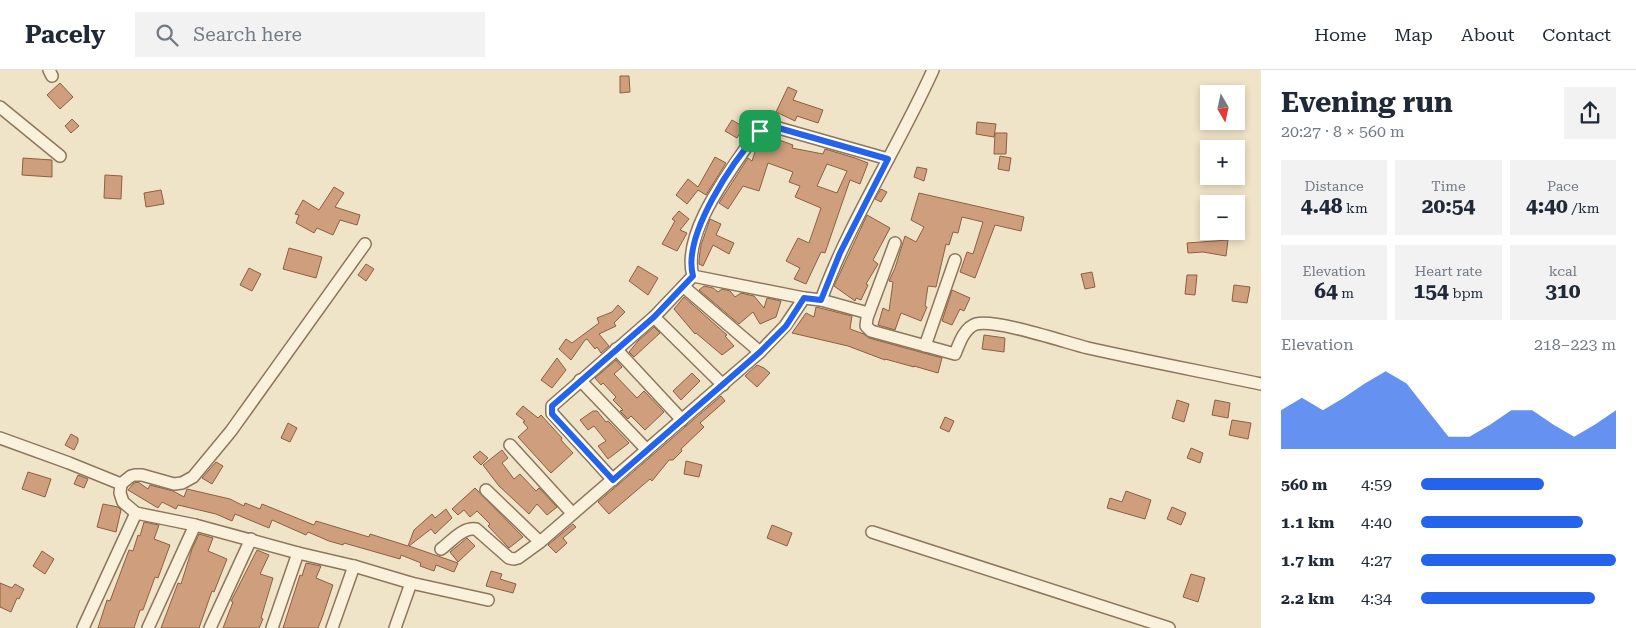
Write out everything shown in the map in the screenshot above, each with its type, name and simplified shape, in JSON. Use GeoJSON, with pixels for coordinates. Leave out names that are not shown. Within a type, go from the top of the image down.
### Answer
{"type":"FeatureCollection","features":[{"type":"Feature","properties":{"kind":"street"},"geometry":{"type":"LineString","coordinates":[[821,300],[840,253],[918,103],[933,70]]}},
{"type":"Feature","properties":{"kind":"street"},"geometry":{"type":"LineString","coordinates":[[0,107],[60,156]]}},
{"type":"Feature","properties":{"kind":"street"},"geometry":{"type":"LineString","coordinates":[[693,276],[691,260],[698,229],[705,213],[714,195],[760,131],[775,127],[888,159]]}},
{"type":"Feature","properties":{"kind":"street"},"geometry":{"type":"LineString","coordinates":[[895,243],[868,313],[866,326],[871,332],[955,354],[964,334],[969,328],[974,325],[988,323],[1096,349],[1261,384]]}},
{"type":"Feature","properties":{"kind":"street"},"geometry":{"type":"LineString","coordinates":[[120,484],[135,475],[142,475],[174,484],[182,483],[193,477],[231,430],[365,244]]}},
{"type":"Feature","properties":{"kind":"street"},"geometry":{"type":"LineString","coordinates":[[924,346],[955,260]]}},
{"type":"Feature","properties":{"kind":"street"},"geometry":{"type":"LineString","coordinates":[[613,480],[552,414],[552,406],[654,317],[693,276]]}},
{"type":"Feature","properties":{"kind":"street"},"geometry":{"type":"LineString","coordinates":[[693,276],[821,300],[868,313]]}},
{"type":"Feature","properties":{"kind":"street"},"geometry":{"type":"LineString","coordinates":[[684,287],[760,352]]}},
{"type":"Feature","properties":{"kind":"street"},"geometry":{"type":"LineString","coordinates":[[441,549],[463,531],[472,528],[476,529],[509,558],[514,559],[540,542],[760,352],[786,326],[804,298]]}},
{"type":"Feature","properties":{"kind":"street"},"geometry":{"type":"LineString","coordinates":[[654,317],[723,385]]}},
{"type":"Feature","properties":{"kind":"street"},"geometry":{"type":"LineString","coordinates":[[616,349],[682,420]]}},
{"type":"Feature","properties":{"kind":"street"},"geometry":{"type":"LineString","coordinates":[[580,380],[646,450]]}},
{"type":"Feature","properties":{"kind":"street"},"geometry":{"type":"LineString","coordinates":[[0,438],[120,484]]}},
{"type":"Feature","properties":{"kind":"street"},"geometry":{"type":"LineString","coordinates":[[510,445],[572,513]]}},
{"type":"Feature","properties":{"kind":"street"},"geometry":{"type":"LineString","coordinates":[[120,484],[123,502],[136,513],[195,525],[354,566],[411,583],[488,600]]}},
{"type":"Feature","properties":{"kind":"street"},"geometry":{"type":"LineString","coordinates":[[486,490],[540,542]]}},
{"type":"Feature","properties":{"kind":"street"},"geometry":{"type":"LineString","coordinates":[[83,628],[136,513]]}},
{"type":"Feature","properties":{"kind":"street"},"geometry":{"type":"LineString","coordinates":[[148,628],[195,525]]}},
{"type":"Feature","properties":{"kind":"street"},"geometry":{"type":"LineString","coordinates":[[872,532],[1169,628]]}},
{"type":"Feature","properties":{"kind":"street"},"geometry":{"type":"LineString","coordinates":[[210,628],[251,539]]}},
{"type":"Feature","properties":{"kind":"street"},"geometry":{"type":"LineString","coordinates":[[272,628],[298,553]]}},
{"type":"Feature","properties":{"kind":"street"},"geometry":{"type":"LineString","coordinates":[[332,628],[354,566]]}},
{"type":"Feature","properties":{"kind":"street"},"geometry":{"type":"LineString","coordinates":[[395,628],[411,583]]}},
{"type":"Feature","properties":{"kind":"building"},"geometry":{"type":"Polygon","coordinates":[[[620,76],[629,76],[630,92],[620,93],[620,76]]]}},
{"type":"Feature","properties":{"kind":"building"},"geometry":{"type":"Polygon","coordinates":[[[60,83],[73,97],[60,109],[47,95],[60,83]]]}},
{"type":"Feature","properties":{"kind":"building"},"geometry":{"type":"Polygon","coordinates":[[[788,87],[797,91],[793,100],[823,110],[818,123],[797,116],[795,121],[776,112],[788,87]]]}},
{"type":"Feature","properties":{"kind":"building"},"geometry":{"type":"Polygon","coordinates":[[[72,119],[79,126],[71,133],[65,126],[72,119]]]}},
{"type":"Feature","properties":{"kind":"building"},"geometry":{"type":"Polygon","coordinates":[[[732,120],[744,127],[737,138],[725,131],[732,120]]]}},
{"type":"Feature","properties":{"kind":"building"},"geometry":{"type":"Polygon","coordinates":[[[977,122],[996,124],[994,137],[976,134],[977,122]]]}},
{"type":"Feature","properties":{"kind":"building"},"geometry":{"type":"Polygon","coordinates":[[[995,133],[1007,133],[1006,154],[994,154],[995,133]]]}},
{"type":"Feature","properties":{"kind":"building"},"geometry":{"type":"Polygon","coordinates":[[[768,136],[793,145],[792,148],[823,154],[825,149],[868,163],[860,184],[850,180],[825,253],[821,252],[806,284],[794,279],[800,268],[786,261],[798,238],[809,243],[821,208],[795,197],[800,186],[789,182],[793,172],[768,163],[759,191],[743,186],[728,209],[719,203],[748,158],[752,161],[758,143],[768,136]],[[827,164],[817,186],[837,193],[847,171],[827,164]]]}},
{"type":"Feature","properties":{"kind":"building"},"geometry":{"type":"Polygon","coordinates":[[[1000,156],[1011,158],[1009,171],[998,169],[1000,156]]]}},
{"type":"Feature","properties":{"kind":"building"},"geometry":{"type":"Polygon","coordinates":[[[715,157],[726,163],[706,195],[698,190],[687,204],[676,195],[688,179],[698,187],[715,157]]]}},
{"type":"Feature","properties":{"kind":"building"},"geometry":{"type":"Polygon","coordinates":[[[23,158],[52,160],[52,177],[22,175],[23,158]]]}},
{"type":"Feature","properties":{"kind":"building"},"geometry":{"type":"Polygon","coordinates":[[[917,167],[927,169],[924,181],[914,177],[917,167]]]}},
{"type":"Feature","properties":{"kind":"building"},"geometry":{"type":"Polygon","coordinates":[[[105,175],[122,176],[121,199],[104,198],[105,175]]]}},
{"type":"Feature","properties":{"kind":"building"},"geometry":{"type":"Polygon","coordinates":[[[334,187],[344,193],[335,207],[360,215],[357,225],[340,220],[333,235],[317,228],[314,233],[296,223],[299,215],[295,214],[303,200],[319,210],[334,187]]]}},
{"type":"Feature","properties":{"kind":"building"},"geometry":{"type":"Polygon","coordinates":[[[881,189],[887,192],[881,202],[875,199],[881,189]]]}},
{"type":"Feature","properties":{"kind":"building"},"geometry":{"type":"Polygon","coordinates":[[[161,190],[164,204],[146,207],[144,193],[161,190]]]}},
{"type":"Feature","properties":{"kind":"building"},"geometry":{"type":"Polygon","coordinates":[[[919,193],[1024,217],[1021,231],[995,225],[975,278],[960,272],[967,252],[973,254],[983,222],[962,217],[958,233],[953,232],[949,245],[946,244],[936,287],[928,286],[925,306],[927,307],[921,321],[901,313],[895,330],[878,325],[883,308],[889,311],[893,282],[889,281],[905,236],[916,242],[924,227],[911,220],[919,193]]]}},
{"type":"Feature","properties":{"kind":"building"},"geometry":{"type":"Polygon","coordinates":[[[679,211],[689,219],[680,230],[687,233],[677,251],[662,244],[675,221],[672,219],[679,211]]]}},
{"type":"Feature","properties":{"kind":"building"},"geometry":{"type":"Polygon","coordinates":[[[867,215],[890,228],[873,260],[878,264],[866,284],[868,285],[861,300],[856,298],[855,301],[834,286],[867,215]]]}},
{"type":"Feature","properties":{"kind":"building"},"geometry":{"type":"Polygon","coordinates":[[[710,219],[721,224],[716,235],[734,243],[729,254],[713,245],[703,266],[699,264],[701,245],[710,219]]]}},
{"type":"Feature","properties":{"kind":"building"},"geometry":{"type":"Polygon","coordinates":[[[1228,240],[1226,256],[1203,252],[1188,253],[1187,243],[1228,240]]]}},
{"type":"Feature","properties":{"kind":"building"},"geometry":{"type":"Polygon","coordinates":[[[289,248],[322,257],[316,278],[283,269],[289,248]]]}},
{"type":"Feature","properties":{"kind":"building"},"geometry":{"type":"Polygon","coordinates":[[[366,264],[374,269],[366,281],[358,275],[366,264]]]}},
{"type":"Feature","properties":{"kind":"building"},"geometry":{"type":"Polygon","coordinates":[[[638,266],[658,278],[648,295],[629,281],[638,266]]]}},
{"type":"Feature","properties":{"kind":"building"},"geometry":{"type":"Polygon","coordinates":[[[249,268],[261,274],[252,291],[240,285],[249,268]]]}},
{"type":"Feature","properties":{"kind":"building"},"geometry":{"type":"Polygon","coordinates":[[[1092,272],[1095,287],[1085,289],[1081,274],[1092,272]]]}},
{"type":"Feature","properties":{"kind":"building"},"geometry":{"type":"Polygon","coordinates":[[[1187,275],[1197,275],[1195,295],[1185,294],[1187,275]]]}},
{"type":"Feature","properties":{"kind":"building"},"geometry":{"type":"Polygon","coordinates":[[[1234,285],[1250,287],[1247,303],[1232,301],[1234,285]]]}},
{"type":"Feature","properties":{"kind":"building"},"geometry":{"type":"Polygon","coordinates":[[[704,286],[713,288],[718,292],[722,289],[730,291],[735,297],[741,293],[754,296],[764,308],[767,298],[781,301],[776,317],[760,324],[753,312],[739,324],[699,290],[704,286]]]}},
{"type":"Feature","properties":{"kind":"building"},"geometry":{"type":"Polygon","coordinates":[[[952,290],[970,298],[964,311],[960,309],[952,325],[942,321],[952,290]]]}},
{"type":"Feature","properties":{"kind":"building"},"geometry":{"type":"Polygon","coordinates":[[[684,297],[727,335],[725,336],[734,346],[722,355],[695,334],[674,309],[684,297]]]}},
{"type":"Feature","properties":{"kind":"building"},"geometry":{"type":"Polygon","coordinates":[[[618,305],[625,312],[614,323],[616,326],[599,334],[609,346],[601,353],[587,339],[571,360],[559,349],[566,339],[572,343],[599,323],[597,318],[612,312],[618,305]]]}},
{"type":"Feature","properties":{"kind":"building"},"geometry":{"type":"Polygon","coordinates":[[[816,307],[852,316],[850,329],[869,338],[942,358],[938,373],[885,360],[848,346],[792,333],[806,313],[814,317],[816,307]]]}},
{"type":"Feature","properties":{"kind":"building"},"geometry":{"type":"Polygon","coordinates":[[[654,327],[660,333],[634,357],[629,352],[654,327]]]}},
{"type":"Feature","properties":{"kind":"building"},"geometry":{"type":"Polygon","coordinates":[[[984,335],[1005,338],[1004,352],[982,349],[984,335]]]}},
{"type":"Feature","properties":{"kind":"building"},"geometry":{"type":"Polygon","coordinates":[[[557,358],[566,370],[552,388],[541,380],[557,358]]]}},
{"type":"Feature","properties":{"kind":"building"},"geometry":{"type":"Polygon","coordinates":[[[616,360],[622,367],[614,374],[637,398],[644,391],[664,412],[645,430],[631,416],[628,419],[620,411],[623,410],[613,400],[616,397],[603,383],[601,385],[595,378],[616,360]]]}},
{"type":"Feature","properties":{"kind":"building"},"geometry":{"type":"Polygon","coordinates":[[[757,365],[770,373],[757,387],[745,376],[757,365]]]}},
{"type":"Feature","properties":{"kind":"building"},"geometry":{"type":"Polygon","coordinates":[[[692,373],[700,381],[681,400],[673,391],[692,373]]]}},
{"type":"Feature","properties":{"kind":"building"},"geometry":{"type":"Polygon","coordinates":[[[721,396],[725,401],[700,423],[704,427],[681,449],[682,451],[673,460],[669,460],[652,481],[650,479],[609,514],[598,502],[721,396]]]}},
{"type":"Feature","properties":{"kind":"building"},"geometry":{"type":"Polygon","coordinates":[[[1177,400],[1189,404],[1184,422],[1172,418],[1177,400]]]}},
{"type":"Feature","properties":{"kind":"building"},"geometry":{"type":"Polygon","coordinates":[[[1215,400],[1230,403],[1228,418],[1212,415],[1215,400]]]}},
{"type":"Feature","properties":{"kind":"building"},"geometry":{"type":"Polygon","coordinates":[[[523,406],[538,418],[541,415],[573,453],[551,473],[518,437],[528,428],[523,422],[525,421],[516,414],[523,406]]]}},
{"type":"Feature","properties":{"kind":"building"},"geometry":{"type":"Polygon","coordinates":[[[593,411],[597,411],[629,443],[608,459],[598,446],[606,441],[594,426],[588,430],[580,420],[593,411]]]}},
{"type":"Feature","properties":{"kind":"building"},"geometry":{"type":"Polygon","coordinates":[[[945,417],[954,421],[949,432],[940,428],[945,417]]]}},
{"type":"Feature","properties":{"kind":"building"},"geometry":{"type":"Polygon","coordinates":[[[1232,420],[1251,423],[1248,439],[1229,435],[1232,420]]]}},
{"type":"Feature","properties":{"kind":"building"},"geometry":{"type":"Polygon","coordinates":[[[288,423],[297,428],[290,442],[281,438],[288,423]]]}},
{"type":"Feature","properties":{"kind":"building"},"geometry":{"type":"Polygon","coordinates":[[[71,434],[78,438],[74,450],[65,445],[71,434]]]}},
{"type":"Feature","properties":{"kind":"building"},"geometry":{"type":"Polygon","coordinates":[[[1191,448],[1203,453],[1200,463],[1187,458],[1191,448]]]}},
{"type":"Feature","properties":{"kind":"building"},"geometry":{"type":"Polygon","coordinates":[[[502,450],[508,458],[502,463],[514,479],[520,474],[536,491],[539,488],[557,507],[547,515],[537,504],[529,514],[499,486],[483,465],[502,450]]]}},
{"type":"Feature","properties":{"kind":"building"},"geometry":{"type":"Polygon","coordinates":[[[480,451],[488,458],[481,465],[473,457],[480,451]]]}},
{"type":"Feature","properties":{"kind":"building"},"geometry":{"type":"Polygon","coordinates":[[[686,461],[702,465],[699,477],[684,474],[686,461]]]}},
{"type":"Feature","properties":{"kind":"building"},"geometry":{"type":"Polygon","coordinates":[[[216,462],[223,466],[212,484],[202,478],[216,462]]]}},
{"type":"Feature","properties":{"kind":"building"},"geometry":{"type":"Polygon","coordinates":[[[28,472],[51,479],[45,497],[22,489],[28,472]]]}},
{"type":"Feature","properties":{"kind":"building"},"geometry":{"type":"Polygon","coordinates":[[[78,475],[88,479],[84,488],[74,484],[78,475]]]}},
{"type":"Feature","properties":{"kind":"building"},"geometry":{"type":"Polygon","coordinates":[[[138,482],[148,489],[150,485],[173,491],[184,497],[187,489],[230,499],[244,506],[245,503],[260,509],[262,504],[314,525],[316,521],[369,537],[370,534],[408,546],[414,530],[432,514],[435,518],[446,509],[452,518],[435,534],[431,529],[409,546],[458,563],[454,572],[436,565],[434,571],[420,566],[421,563],[401,555],[400,559],[344,543],[343,545],[329,541],[308,532],[306,535],[272,520],[269,528],[235,514],[232,521],[216,514],[178,505],[176,509],[162,502],[158,508],[128,490],[134,483],[138,482]]]}},
{"type":"Feature","properties":{"kind":"building"},"geometry":{"type":"Polygon","coordinates":[[[475,488],[523,537],[509,548],[477,511],[470,517],[464,510],[458,515],[452,509],[475,488]]]}},
{"type":"Feature","properties":{"kind":"building"},"geometry":{"type":"Polygon","coordinates":[[[1126,491],[1151,500],[1145,519],[1107,508],[1110,498],[1122,502],[1126,491]]]}},
{"type":"Feature","properties":{"kind":"building"},"geometry":{"type":"Polygon","coordinates":[[[103,504],[118,507],[121,510],[116,532],[97,527],[103,504]]]}},
{"type":"Feature","properties":{"kind":"building"},"geometry":{"type":"Polygon","coordinates":[[[1172,507],[1186,513],[1181,525],[1167,519],[1172,507]]]}},
{"type":"Feature","properties":{"kind":"building"},"geometry":{"type":"Polygon","coordinates":[[[144,522],[159,525],[154,539],[170,545],[158,578],[155,577],[134,628],[98,628],[107,600],[110,601],[129,550],[133,551],[144,522]]]}},
{"type":"Feature","properties":{"kind":"building"},"geometry":{"type":"Polygon","coordinates":[[[573,524],[576,527],[563,538],[567,543],[556,553],[548,545],[573,524]]]}},
{"type":"Feature","properties":{"kind":"building"},"geometry":{"type":"Polygon","coordinates":[[[772,525],[792,533],[787,546],[767,538],[772,525]]]}},
{"type":"Feature","properties":{"kind":"building"},"geometry":{"type":"Polygon","coordinates":[[[199,534],[213,538],[208,551],[227,559],[214,592],[212,591],[199,628],[161,628],[178,583],[181,584],[192,549],[199,534]]]}},
{"type":"Feature","properties":{"kind":"building"},"geometry":{"type":"Polygon","coordinates":[[[467,538],[475,546],[458,562],[450,552],[467,538]]]}},
{"type":"Feature","properties":{"kind":"building"},"geometry":{"type":"Polygon","coordinates":[[[257,550],[269,555],[260,574],[273,578],[261,618],[263,619],[259,628],[223,628],[233,602],[231,601],[257,550]]]}},
{"type":"Feature","properties":{"kind":"building"},"geometry":{"type":"Polygon","coordinates":[[[42,551],[54,559],[45,574],[33,566],[42,551]]]}},
{"type":"Feature","properties":{"kind":"building"},"geometry":{"type":"Polygon","coordinates":[[[306,563],[321,566],[316,578],[333,585],[323,615],[318,628],[283,628],[300,575],[302,576],[306,563]]]}},
{"type":"Feature","properties":{"kind":"building"},"geometry":{"type":"Polygon","coordinates":[[[491,571],[502,574],[500,579],[516,584],[513,593],[486,586],[491,571]]]}},
{"type":"Feature","properties":{"kind":"building"},"geometry":{"type":"Polygon","coordinates":[[[1191,574],[1205,578],[1198,602],[1183,597],[1191,574]]]}},
{"type":"Feature","properties":{"kind":"building"},"geometry":{"type":"Polygon","coordinates":[[[0,583],[12,588],[15,584],[24,589],[19,599],[17,598],[11,612],[0,607],[0,583]]]}},
{"type":"Feature","properties":{"kind":"route"},"geometry":{"type":"LineString","coordinates":[[775,127],[888,159],[840,253],[821,300],[804,298],[786,326],[760,352],[613,480],[552,414],[552,406],[654,317],[693,276],[691,260],[698,229],[705,213],[714,195],[752,139],[760,131],[775,127]]}}]}
